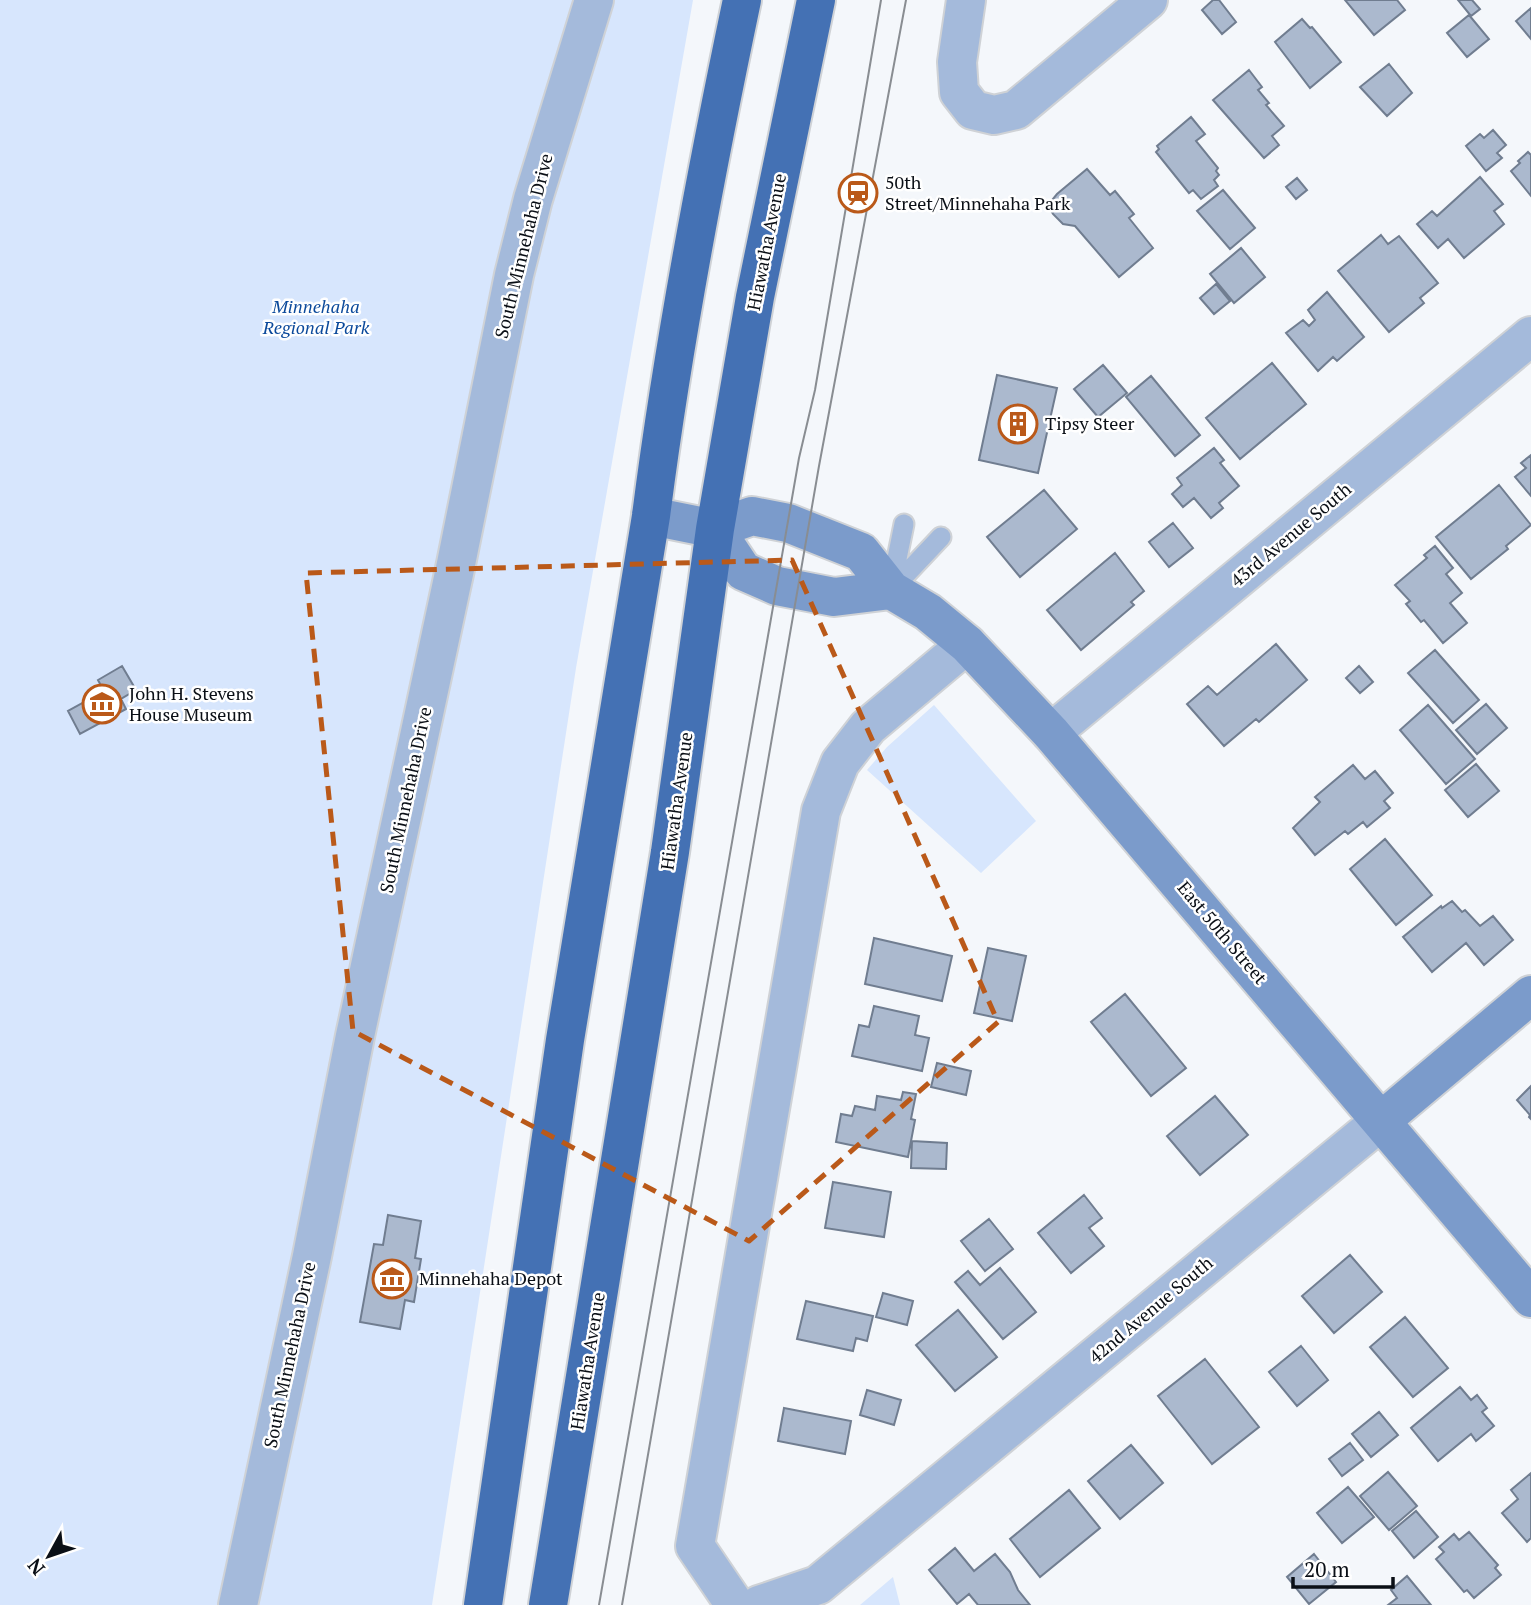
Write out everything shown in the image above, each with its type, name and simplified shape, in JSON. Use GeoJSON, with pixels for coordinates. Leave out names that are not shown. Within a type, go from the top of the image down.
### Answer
{"type":"FeatureCollection","features":[{"type":"Feature","properties":{"kind":"highway"},"geometry":{"type":"LineString","coordinates":[[483,1605],[565,1040],[651,516],[661,435],[742,0]]}},
{"type":"Feature","properties":{"kind":"highway","name":"Hiawatha Avenue"},"geometry":{"type":"LineString","coordinates":[[548,1605],[670,852],[715,529],[755,297],[816,0]]}},
{"type":"Feature","properties":{"kind":"street","name":"South Minnehaha Drive"},"geometry":{"type":"LineString","coordinates":[[238,1605],[514,275],[533,199],[594,0]]}},
{"type":"Feature","properties":{"kind":"street"},"geometry":{"type":"LineString","coordinates":[[967,0],[957,62],[959,92],[973,110],[994,115],[1016,110],[1148,0]]}},
{"type":"Feature","properties":{"kind":"street","name":"43rd Avenue South"},"geometry":{"type":"LineString","coordinates":[[1051,733],[1531,336]]}},
{"type":"Feature","properties":{"kind":"street"},"geometry":{"type":"LineString","coordinates":[[651,516],[715,529],[744,571],[777,586],[834,597],[891,590]]}},
{"type":"Feature","properties":{"kind":"street","name":"East 50th Street"},"geometry":{"type":"LineString","coordinates":[[715,529],[752,516],[788,523],[861,552],[891,590],[928,612],[967,644],[1051,733],[1531,1298]]}},
{"type":"Feature","properties":{"kind":"street"},"geometry":{"type":"LineString","coordinates":[[735,1605],[695,1546],[821,811],[840,764],[868,727],[967,644]]}},
{"type":"Feature","properties":{"kind":"street","name":"42nd Avenue South"},"geometry":{"type":"LineString","coordinates":[[759,1605],[818,1585],[1531,995]]}},
{"type":"Feature","properties":{"kind":"lane"},"geometry":{"type":"LineString","coordinates":[[891,590],[904,524]]}},
{"type":"Feature","properties":{"kind":"lane"},"geometry":{"type":"LineString","coordinates":[[891,590],[940,537]]}},
{"type":"Feature","properties":{"kind":"highlighted area"},"geometry":{"type":"Polygon","coordinates":[[[792,560],[998,1022],[749,1241],[353,1031],[306,573],[792,560]]]}},
{"type":"Feature","properties":{"kind":"green space","name":"Minnehaha Regional Park"},"geometry":{"type":"Polygon","coordinates":[[[0,0],[693,0],[576,668],[432,1605],[0,1605],[0,0]]]}},
{"type":"Feature","properties":{"kind":"green space"},"geometry":{"type":"Polygon","coordinates":[[[934,705],[1036,821],[981,873],[867,770],[887,747],[934,705]]]}},
{"type":"Feature","properties":{"kind":"green space"},"geometry":{"type":"Polygon","coordinates":[[[893,1577],[900,1605],[860,1605],[893,1577]]]}},
{"type":"Feature","properties":{"kind":"building"},"geometry":{"type":"Polygon","coordinates":[[[1213,0],[1219,0],[1236,22],[1222,34],[1202,10],[1213,0]]]}},
{"type":"Feature","properties":{"kind":"building"},"geometry":{"type":"Polygon","coordinates":[[[1345,0],[1397,0],[1405,10],[1374,35],[1345,0]]]}},
{"type":"Feature","properties":{"kind":"building"},"geometry":{"type":"Polygon","coordinates":[[[1458,0],[1472,0],[1480,9],[1471,16],[1458,0]]]}},
{"type":"Feature","properties":{"kind":"building"},"geometry":{"type":"Polygon","coordinates":[[[1531,8],[1531,39],[1516,21],[1531,8]]]}},
{"type":"Feature","properties":{"kind":"building"},"geometry":{"type":"Polygon","coordinates":[[[1469,15],[1489,39],[1467,57],[1447,33],[1469,15]]]}},
{"type":"Feature","properties":{"kind":"building"},"geometry":{"type":"Polygon","coordinates":[[[1302,19],[1341,62],[1310,88],[1275,42],[1302,19]]]}},
{"type":"Feature","properties":{"kind":"building"},"geometry":{"type":"Polygon","coordinates":[[[1389,64],[1412,93],[1387,116],[1360,87],[1389,64]]]}},
{"type":"Feature","properties":{"kind":"building"},"geometry":{"type":"Polygon","coordinates":[[[1249,70],[1262,87],[1258,90],[1269,103],[1266,105],[1284,126],[1272,136],[1279,145],[1264,158],[1213,100],[1249,70]]]}},
{"type":"Feature","properties":{"kind":"building"},"geometry":{"type":"Polygon","coordinates":[[[1191,117],[1205,134],[1196,141],[1218,168],[1216,171],[1219,175],[1214,180],[1218,186],[1201,199],[1193,190],[1189,193],[1156,152],[1159,149],[1157,146],[1191,117]]]}},
{"type":"Feature","properties":{"kind":"building"},"geometry":{"type":"Polygon","coordinates":[[[1493,130],[1506,145],[1497,153],[1502,158],[1486,171],[1466,146],[1480,134],[1484,138],[1493,130]]]}},
{"type":"Feature","properties":{"kind":"building"},"geometry":{"type":"Polygon","coordinates":[[[1528,152],[1531,155],[1531,196],[1511,171],[1528,152]]]}},
{"type":"Feature","properties":{"kind":"building"},"geometry":{"type":"Polygon","coordinates":[[[1087,169],[1110,195],[1115,191],[1134,214],[1129,218],[1153,248],[1119,277],[1075,226],[1063,224],[1048,205],[1087,169]]]}},
{"type":"Feature","properties":{"kind":"building"},"geometry":{"type":"Polygon","coordinates":[[[1480,177],[1503,204],[1494,211],[1504,224],[1464,258],[1448,239],[1438,248],[1417,224],[1432,211],[1437,216],[1480,177]]]}},
{"type":"Feature","properties":{"kind":"building"},"geometry":{"type":"Polygon","coordinates":[[[1297,178],[1307,190],[1296,199],[1286,187],[1297,178]]]}},
{"type":"Feature","properties":{"kind":"building"},"geometry":{"type":"Polygon","coordinates":[[[1223,190],[1255,228],[1230,249],[1197,211],[1223,190]]]}},
{"type":"Feature","properties":{"kind":"building"},"geometry":{"type":"Polygon","coordinates":[[[1381,235],[1388,244],[1399,236],[1438,283],[1420,298],[1424,303],[1389,332],[1338,271],[1381,235]]]}},
{"type":"Feature","properties":{"kind":"building"},"geometry":{"type":"Polygon","coordinates":[[[1241,248],[1265,277],[1234,303],[1210,274],[1241,248]]]}},
{"type":"Feature","properties":{"kind":"building"},"geometry":{"type":"Polygon","coordinates":[[[1216,284],[1230,301],[1214,314],[1200,298],[1216,284]]]}},
{"type":"Feature","properties":{"kind":"building"},"geometry":{"type":"Polygon","coordinates":[[[1327,292],[1364,337],[1337,361],[1333,357],[1318,371],[1286,333],[1303,320],[1309,326],[1315,320],[1308,310],[1327,292]]]}},
{"type":"Feature","properties":{"kind":"building"},"geometry":{"type":"Polygon","coordinates":[[[1272,363],[1306,404],[1240,459],[1206,418],[1272,363]]]}},
{"type":"Feature","properties":{"kind":"building"},"geometry":{"type":"Polygon","coordinates":[[[1103,365],[1127,393],[1098,417],[1074,389],[1103,365]]]}},
{"type":"Feature","properties":{"kind":"building","name":"Tipsy Steer"},"geometry":{"type":"Polygon","coordinates":[[[997,375],[1057,388],[1038,473],[979,460],[997,375]]]}},
{"type":"Feature","properties":{"kind":"building"},"geometry":{"type":"Polygon","coordinates":[[[1151,376],[1200,435],[1175,456],[1126,397],[1151,376]]]}},
{"type":"Feature","properties":{"kind":"building"},"geometry":{"type":"Polygon","coordinates":[[[1214,448],[1224,460],[1220,463],[1239,486],[1219,503],[1223,508],[1211,518],[1194,498],[1183,507],[1172,494],[1182,485],[1177,478],[1214,448]]]}},
{"type":"Feature","properties":{"kind":"building"},"geometry":{"type":"Polygon","coordinates":[[[1531,455],[1531,496],[1515,477],[1526,468],[1521,463],[1531,455]]]}},
{"type":"Feature","properties":{"kind":"building"},"geometry":{"type":"Polygon","coordinates":[[[1499,485],[1531,525],[1506,546],[1508,549],[1471,579],[1436,537],[1499,485]]]}},
{"type":"Feature","properties":{"kind":"building"},"geometry":{"type":"Polygon","coordinates":[[[1044,490],[1077,529],[1020,577],[987,537],[1044,490]]]}},
{"type":"Feature","properties":{"kind":"building"},"geometry":{"type":"Polygon","coordinates":[[[1173,523],[1193,548],[1169,567],[1149,542],[1173,523]]]}},
{"type":"Feature","properties":{"kind":"building"},"geometry":{"type":"Polygon","coordinates":[[[1435,546],[1453,568],[1446,574],[1462,593],[1450,603],[1467,623],[1443,643],[1406,604],[1410,601],[1395,585],[1427,558],[1424,555],[1435,546]]]}},
{"type":"Feature","properties":{"kind":"building"},"geometry":{"type":"Polygon","coordinates":[[[1115,553],[1144,591],[1131,602],[1134,605],[1081,650],[1047,610],[1115,553]]]}},
{"type":"Feature","properties":{"kind":"building"},"geometry":{"type":"Polygon","coordinates":[[[1276,644],[1307,680],[1259,722],[1256,719],[1224,746],[1187,704],[1208,686],[1217,695],[1276,644]]]}},
{"type":"Feature","properties":{"kind":"building"},"geometry":{"type":"Polygon","coordinates":[[[1435,650],[1479,700],[1453,723],[1408,673],[1435,650]]]}},
{"type":"Feature","properties":{"kind":"building","name":"John H. Stevens House Museum"},"geometry":{"type":"Polygon","coordinates":[[[122,666],[136,690],[121,699],[126,709],[80,734],[68,711],[104,691],[98,680],[122,666]]]}},
{"type":"Feature","properties":{"kind":"building"},"geometry":{"type":"Polygon","coordinates":[[[1359,666],[1373,682],[1360,693],[1346,678],[1359,666]]]}},
{"type":"Feature","properties":{"kind":"building"},"geometry":{"type":"Polygon","coordinates":[[[1486,704],[1507,728],[1477,754],[1456,730],[1486,704]]]}},
{"type":"Feature","properties":{"kind":"building"},"geometry":{"type":"Polygon","coordinates":[[[1428,705],[1475,759],[1446,784],[1400,730],[1428,705]]]}},
{"type":"Feature","properties":{"kind":"building"},"geometry":{"type":"Polygon","coordinates":[[[1476,764],[1499,791],[1468,817],[1445,790],[1476,764]]]}},
{"type":"Feature","properties":{"kind":"building"},"geometry":{"type":"Polygon","coordinates":[[[1353,765],[1365,779],[1375,771],[1393,793],[1384,801],[1390,808],[1367,827],[1363,822],[1348,834],[1345,831],[1315,855],[1293,828],[1320,802],[1315,797],[1353,765]]]}},
{"type":"Feature","properties":{"kind":"building"},"geometry":{"type":"Polygon","coordinates":[[[1385,839],[1432,895],[1396,925],[1350,869],[1385,839]]]}},
{"type":"Feature","properties":{"kind":"building"},"geometry":{"type":"Polygon","coordinates":[[[1452,901],[1480,926],[1493,916],[1513,940],[1484,965],[1466,943],[1432,972],[1403,937],[1441,906],[1442,908],[1452,901]]]}},
{"type":"Feature","properties":{"kind":"building"},"geometry":{"type":"Polygon","coordinates":[[[874,938],[952,956],[942,1001],[865,984],[874,938]]]}},
{"type":"Feature","properties":{"kind":"building"},"geometry":{"type":"Polygon","coordinates":[[[988,948],[1026,956],[1012,1021],[974,1013],[988,948]]]}},
{"type":"Feature","properties":{"kind":"building"},"geometry":{"type":"Polygon","coordinates":[[[1125,994],[1186,1068],[1151,1096],[1091,1022],[1125,994]]]}},
{"type":"Feature","properties":{"kind":"building"},"geometry":{"type":"Polygon","coordinates":[[[874,1006],[919,1016],[915,1035],[929,1038],[922,1071],[852,1056],[859,1025],[869,1027],[874,1006]]]}},
{"type":"Feature","properties":{"kind":"building"},"geometry":{"type":"Polygon","coordinates":[[[937,1063],[971,1071],[966,1095],[931,1087],[937,1063]]]}},
{"type":"Feature","properties":{"kind":"building"},"geometry":{"type":"Polygon","coordinates":[[[1531,1086],[1531,1119],[1517,1100],[1531,1086]]]}},
{"type":"Feature","properties":{"kind":"building"},"geometry":{"type":"Polygon","coordinates":[[[903,1092],[916,1094],[911,1119],[915,1120],[908,1157],[836,1142],[841,1114],[852,1116],[855,1106],[875,1110],[877,1096],[901,1100],[903,1092]]]}},
{"type":"Feature","properties":{"kind":"building"},"geometry":{"type":"Polygon","coordinates":[[[1215,1096],[1248,1135],[1200,1175],[1167,1136],[1215,1096]]]}},
{"type":"Feature","properties":{"kind":"building"},"geometry":{"type":"Polygon","coordinates":[[[912,1141],[947,1143],[946,1169],[911,1168],[912,1141]]]}},
{"type":"Feature","properties":{"kind":"building"},"geometry":{"type":"Polygon","coordinates":[[[833,1182],[891,1192],[884,1237],[825,1228],[833,1182]]]}},
{"type":"Feature","properties":{"kind":"building"},"geometry":{"type":"Polygon","coordinates":[[[1084,1195],[1102,1218],[1089,1228],[1104,1246],[1071,1273],[1038,1233],[1084,1195]]]}},
{"type":"Feature","properties":{"kind":"building","name":"Minnehaha Depot"},"geometry":{"type":"Polygon","coordinates":[[[388,1215],[421,1221],[415,1258],[421,1259],[414,1302],[405,1300],[400,1329],[360,1322],[374,1244],[383,1245],[388,1215]]]}},
{"type":"Feature","properties":{"kind":"building"},"geometry":{"type":"Polygon","coordinates":[[[989,1219],[1013,1249],[985,1271],[961,1241],[989,1219]]]}},
{"type":"Feature","properties":{"kind":"building"},"geometry":{"type":"Polygon","coordinates":[[[1350,1255],[1382,1292],[1334,1333],[1302,1296],[1350,1255]]]}},
{"type":"Feature","properties":{"kind":"building"},"geometry":{"type":"Polygon","coordinates":[[[1000,1268],[1036,1312],[1003,1339],[955,1282],[968,1271],[980,1285],[1000,1268]]]}},
{"type":"Feature","properties":{"kind":"building"},"geometry":{"type":"Polygon","coordinates":[[[883,1293],[913,1301],[907,1325],[876,1317],[883,1293]]]}},
{"type":"Feature","properties":{"kind":"building"},"geometry":{"type":"Polygon","coordinates":[[[806,1301],[873,1316],[867,1341],[856,1338],[853,1351],[797,1339],[806,1301]]]}},
{"type":"Feature","properties":{"kind":"building"},"geometry":{"type":"Polygon","coordinates":[[[958,1310],[997,1357],[955,1391],[916,1345],[958,1310]]]}},
{"type":"Feature","properties":{"kind":"building"},"geometry":{"type":"Polygon","coordinates":[[[1405,1317],[1448,1368],[1413,1397],[1370,1347],[1405,1317]]]}},
{"type":"Feature","properties":{"kind":"building"},"geometry":{"type":"Polygon","coordinates":[[[1301,1346],[1328,1380],[1297,1406],[1269,1372],[1301,1346]]]}},
{"type":"Feature","properties":{"kind":"building"},"geometry":{"type":"Polygon","coordinates":[[[1205,1359],[1259,1427],[1212,1464],[1158,1396],[1205,1359]]]}},
{"type":"Feature","properties":{"kind":"building"},"geometry":{"type":"Polygon","coordinates":[[[1460,1387],[1471,1400],[1477,1395],[1487,1408],[1482,1412],[1494,1426],[1476,1441],[1471,1434],[1438,1461],[1411,1428],[1460,1387]]]}},
{"type":"Feature","properties":{"kind":"building"},"geometry":{"type":"Polygon","coordinates":[[[867,1390],[901,1400],[894,1425],[860,1415],[867,1390]]]}},
{"type":"Feature","properties":{"kind":"building"},"geometry":{"type":"Polygon","coordinates":[[[784,1408],[851,1421],[845,1454],[778,1441],[784,1408]]]}},
{"type":"Feature","properties":{"kind":"building"},"geometry":{"type":"Polygon","coordinates":[[[1379,1412],[1398,1435],[1371,1457],[1352,1434],[1379,1412]]]}},
{"type":"Feature","properties":{"kind":"building"},"geometry":{"type":"Polygon","coordinates":[[[1350,1443],[1363,1460],[1342,1476],[1329,1459],[1350,1443]]]}},
{"type":"Feature","properties":{"kind":"building"},"geometry":{"type":"Polygon","coordinates":[[[1131,1445],[1163,1483],[1120,1519],[1088,1481],[1131,1445]]]}},
{"type":"Feature","properties":{"kind":"building"},"geometry":{"type":"Polygon","coordinates":[[[1388,1472],[1417,1506],[1389,1530],[1360,1496],[1388,1472]]]}},
{"type":"Feature","properties":{"kind":"building"},"geometry":{"type":"Polygon","coordinates":[[[1531,1473],[1531,1538],[1527,1542],[1502,1513],[1518,1499],[1511,1490],[1531,1473]]]}},
{"type":"Feature","properties":{"kind":"building"},"geometry":{"type":"Polygon","coordinates":[[[1348,1487],[1374,1517],[1342,1543],[1317,1513],[1348,1487]]]}},
{"type":"Feature","properties":{"kind":"building"},"geometry":{"type":"Polygon","coordinates":[[[1069,1490],[1100,1528],[1040,1577],[1010,1539],[1069,1490]]]}},
{"type":"Feature","properties":{"kind":"building"},"geometry":{"type":"Polygon","coordinates":[[[1416,1511],[1438,1537],[1414,1558],[1392,1531],[1416,1511]]]}},
{"type":"Feature","properties":{"kind":"building"},"geometry":{"type":"Polygon","coordinates":[[[1469,1532],[1498,1565],[1495,1568],[1501,1575],[1474,1598],[1467,1590],[1464,1592],[1436,1559],[1444,1552],[1439,1547],[1454,1534],[1459,1540],[1469,1532]]]}},
{"type":"Feature","properties":{"kind":"building"},"geometry":{"type":"Polygon","coordinates":[[[955,1548],[974,1571],[995,1554],[1010,1572],[1018,1590],[1030,1605],[978,1605],[969,1594],[957,1604],[929,1570],[955,1548]]]}},
{"type":"Feature","properties":{"kind":"building"},"geometry":{"type":"Polygon","coordinates":[[[1314,1554],[1336,1582],[1309,1604],[1287,1577],[1314,1554]]]}},
{"type":"Feature","properties":{"kind":"building"},"geometry":{"type":"Polygon","coordinates":[[[1407,1576],[1431,1605],[1388,1605],[1397,1598],[1391,1590],[1407,1576]]]}},
{"type":"Feature","properties":{"kind":"tram line"},"geometry":{"type":"LineString","coordinates":[[599,1605],[799,458],[815,390],[881,0]]}},
{"type":"Feature","properties":{"kind":"tram line"},"geometry":{"type":"LineString","coordinates":[[622,1605],[819,466],[906,0]]}},
{"type":"Feature","properties":{"kind":"place","name":"50th Street/Minnehaha Park"},"geometry":{"type":"Point","coordinates":[858,193]}},
{"type":"Feature","properties":{"kind":"place","name":"Tipsy Steer"},"geometry":{"type":"Point","coordinates":[1018,424]}},
{"type":"Feature","properties":{"kind":"place","name":"John H. Stevens House Museum"},"geometry":{"type":"Point","coordinates":[102,704]}},
{"type":"Feature","properties":{"kind":"place","name":"Minnehaha Depot"},"geometry":{"type":"Point","coordinates":[392,1279]}}]}
